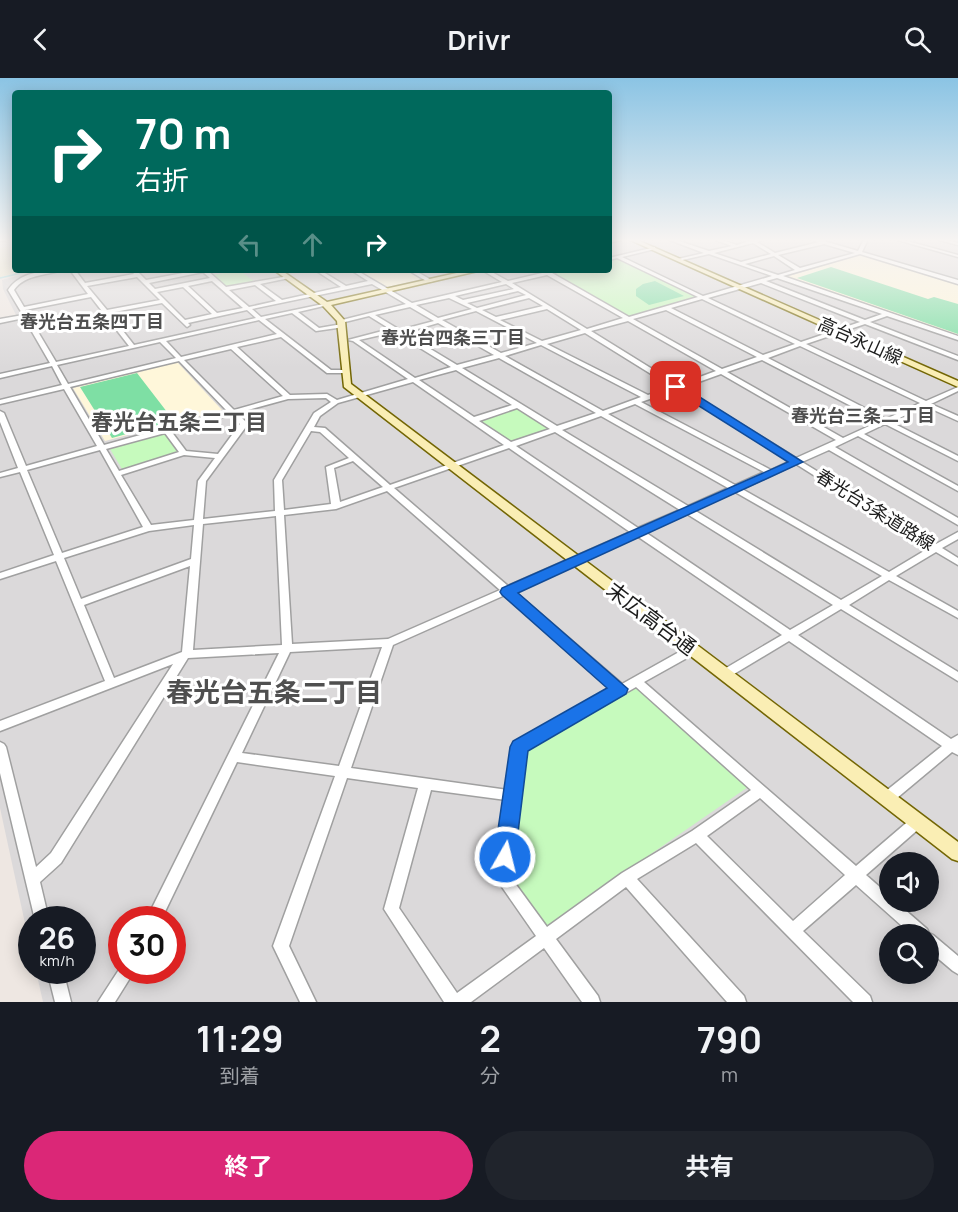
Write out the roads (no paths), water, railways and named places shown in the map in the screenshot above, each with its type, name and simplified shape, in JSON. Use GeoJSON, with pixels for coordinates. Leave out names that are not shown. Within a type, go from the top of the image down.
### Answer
{"type":"FeatureCollection","features":[{"type":"Feature","properties":{"kind":"street"},"geometry":{"type":"LineString","coordinates":[[20,282],[14,285],[11,291],[148,528]]}},
{"type":"Feature","properties":{"kind":"street"},"geometry":{"type":"LineString","coordinates":[[82,282],[133,347]]}},
{"type":"Feature","properties":{"kind":"street"},"geometry":{"type":"LineString","coordinates":[[84,285],[95,282]]}},
{"type":"Feature","properties":{"kind":"street"},"geometry":{"type":"LineString","coordinates":[[145,282],[195,333]]}},
{"type":"Feature","properties":{"kind":"street"},"geometry":{"type":"LineString","coordinates":[[154,291],[198,282]]}},
{"type":"Feature","properties":{"kind":"street"},"geometry":{"type":"LineString","coordinates":[[218,282],[329,372],[346,372]]}},
{"type":"Feature","properties":{"kind":"street"},"geometry":{"type":"LineString","coordinates":[[226,289],[261,282]]}},
{"type":"Feature","properties":{"kind":"street"},"geometry":{"type":"LineString","coordinates":[[295,282],[326,304],[341,324]]}},
{"type":"Feature","properties":{"kind":"street"},"geometry":{"type":"LineString","coordinates":[[336,282],[344,287]]}},
{"type":"Feature","properties":{"kind":"street"},"geometry":{"type":"LineString","coordinates":[[184,322],[371,282]]}},
{"type":"Feature","properties":{"kind":"street"},"geometry":{"type":"LineString","coordinates":[[372,282],[958,615]]}},
{"type":"Feature","properties":{"kind":"street"},"geometry":{"type":"LineString","coordinates":[[0,376],[425,282]]}},
{"type":"Feature","properties":{"kind":"street"},"geometry":{"type":"LineString","coordinates":[[293,311],[318,330],[370,315],[508,282]]}},
{"type":"Feature","properties":{"kind":"street","name":"春光台3条道路線"},"geometry":{"type":"LineString","coordinates":[[508,282],[958,562]]}},
{"type":"Feature","properties":{"kind":"street"},"geometry":{"type":"LineString","coordinates":[[564,282],[843,441]]}},
{"type":"Feature","properties":{"kind":"street"},"geometry":{"type":"LineString","coordinates":[[672,282],[958,419]]}},
{"type":"Feature","properties":{"kind":"street","name":"高台永山線"},"geometry":{"type":"LineString","coordinates":[[729,282],[958,384]]}},
{"type":"Feature","properties":{"kind":"street"},"geometry":{"type":"LineString","coordinates":[[160,906],[287,648],[278,480],[317,415],[336,402],[757,282]]}},
{"type":"Feature","properties":{"kind":"street"},"geometry":{"type":"LineString","coordinates":[[764,282],[958,358]]}},
{"type":"Feature","properties":{"kind":"street"},"geometry":{"type":"LineString","coordinates":[[796,282],[958,338]]}},
{"type":"Feature","properties":{"kind":"street"},"geometry":{"type":"LineString","coordinates":[[256,283],[280,301]]}},
{"type":"Feature","properties":{"kind":"street"},"geometry":{"type":"LineString","coordinates":[[184,285],[216,315]]}},
{"type":"Feature","properties":{"kind":"street"},"geometry":{"type":"LineString","coordinates":[[463,302],[519,289]]}},
{"type":"Feature","properties":{"kind":"street"},"geometry":{"type":"LineString","coordinates":[[0,321],[92,296]]}},
{"type":"Feature","properties":{"kind":"street"},"geometry":{"type":"LineString","coordinates":[[450,296],[646,397]]}},
{"type":"Feature","properties":{"kind":"street"},"geometry":{"type":"LineString","coordinates":[[343,340],[355,340],[397,331],[530,296]]}},
{"type":"Feature","properties":{"kind":"street"},"geometry":{"type":"LineString","coordinates":[[106,312],[164,301]]}},
{"type":"Feature","properties":{"kind":"street"},"geometry":{"type":"LineString","coordinates":[[496,319],[548,307]]}},
{"type":"Feature","properties":{"kind":"street"},"geometry":{"type":"LineString","coordinates":[[667,308],[958,459]]}},
{"type":"Feature","properties":{"kind":"street"},"geometry":{"type":"LineString","coordinates":[[0,576],[148,528],[336,506],[887,314]]}},
{"type":"Feature","properties":{"kind":"street"},"geometry":{"type":"LineString","coordinates":[[370,315],[958,677]]}},
{"type":"Feature","properties":{"kind":"street","name":"末広高台通"},"geometry":{"type":"LineString","coordinates":[[341,324],[347,385],[958,853]]}},
{"type":"Feature","properties":{"kind":"street"},"geometry":{"type":"LineString","coordinates":[[0,402],[282,335]]}},
{"type":"Feature","properties":{"kind":"street"},"geometry":{"type":"LineString","coordinates":[[32,880],[56,858],[186,654],[202,481],[244,424],[161,340]]}},
{"type":"Feature","properties":{"kind":"street"},"geometry":{"type":"LineString","coordinates":[[355,340],[956,745],[885,799]]}},
{"type":"Feature","properties":{"kind":"street"},"geometry":{"type":"LineString","coordinates":[[233,347],[288,396]]}},
{"type":"Feature","properties":{"kind":"street"},"geometry":{"type":"LineString","coordinates":[[0,726],[186,654],[389,643],[958,389]]}},
{"type":"Feature","properties":{"kind":"street"},"geometry":{"type":"LineString","coordinates":[[0,475],[288,396],[327,396],[336,402]]}},
{"type":"Feature","properties":{"kind":"street"},"geometry":{"type":"LineString","coordinates":[[634,401],[771,473]]}},
{"type":"Feature","properties":{"kind":"street"},"geometry":{"type":"LineString","coordinates":[[473,420],[519,405]]}},
{"type":"Feature","properties":{"kind":"street"},"geometry":{"type":"LineString","coordinates":[[0,413],[111,682]]}},
{"type":"Feature","properties":{"kind":"street"},"geometry":{"type":"LineString","coordinates":[[309,428],[322,430],[620,689]]}},
{"type":"Feature","properties":{"kind":"street"},"geometry":{"type":"LineString","coordinates":[[167,430],[184,453]]}},
{"type":"Feature","properties":{"kind":"street"},"geometry":{"type":"LineString","coordinates":[[859,434],[958,489]]}},
{"type":"Feature","properties":{"kind":"street"},"geometry":{"type":"LineString","coordinates":[[830,447],[958,522]]}},
{"type":"Feature","properties":{"kind":"street"},"geometry":{"type":"LineString","coordinates":[[116,474],[184,453],[220,456]]}},
{"type":"Feature","properties":{"kind":"street"},"geometry":{"type":"LineString","coordinates":[[336,506],[330,467],[355,458]]}},
{"type":"Feature","properties":{"kind":"street"},"geometry":{"type":"LineString","coordinates":[[725,674],[958,535]]}},
{"type":"Feature","properties":{"kind":"street"},"geometry":{"type":"LineString","coordinates":[[78,604],[195,561]]}},
{"type":"Feature","properties":{"kind":"street"},"geometry":{"type":"LineString","coordinates":[[308,1002],[281,945],[389,643]]}},
{"type":"Feature","properties":{"kind":"street"},"geometry":{"type":"LineString","coordinates":[[592,1002],[502,877],[520,747],[692,650]]}},
{"type":"Feature","properties":{"kind":"street"},"geometry":{"type":"LineString","coordinates":[[636,681],[911,924]]}},
{"type":"Feature","properties":{"kind":"street"},"geometry":{"type":"LineString","coordinates":[[0,747],[38,906]]}},
{"type":"Feature","properties":{"kind":"street"},"geometry":{"type":"LineString","coordinates":[[235,757],[514,796]]}},
{"type":"Feature","properties":{"kind":"street"},"geometry":{"type":"LineString","coordinates":[[426,783],[391,909],[453,1002]]}},
{"type":"Feature","properties":{"kind":"street"},"geometry":{"type":"LineString","coordinates":[[458,1002],[627,878],[697,835],[760,791]]}},
{"type":"Feature","properties":{"kind":"street"},"geometry":{"type":"LineString","coordinates":[[792,931],[917,822]]}},
{"type":"Feature","properties":{"kind":"street"},"geometry":{"type":"LineString","coordinates":[[697,835],[864,1002]]}},
{"type":"Feature","properties":{"kind":"street"},"geometry":{"type":"LineString","coordinates":[[627,878],[738,1002]]}},
{"type":"Feature","properties":{"kind":"street"},"geometry":{"type":"LineString","coordinates":[[939,950],[958,966]]}},
{"type":"Feature","properties":{"kind":"street"},"geometry":{"type":"LineString","coordinates":[[58,984],[63,1002]]}},
{"type":"Feature","properties":{"kind":"street"},"geometry":{"type":"LineString","coordinates":[[106,1002],[118,984]]}},
{"type":"Feature","properties":{"kind":"district","name":"春光台五条四丁目"},"geometry":{"type":"Point","coordinates":[92,322]}},
{"type":"Feature","properties":{"kind":"district","name":"春光台四条三丁目"},"geometry":{"type":"Point","coordinates":[453,338]}},
{"type":"Feature","properties":{"kind":"district","name":"春光台三条二丁目"},"geometry":{"type":"Point","coordinates":[863,416]}},
{"type":"Feature","properties":{"kind":"district","name":"春光台五条三丁目"},"geometry":{"type":"Point","coordinates":[179,422]}},
{"type":"Feature","properties":{"kind":"district","name":"春光台五条二丁目"},"geometry":{"type":"Point","coordinates":[274,693]}}]}
